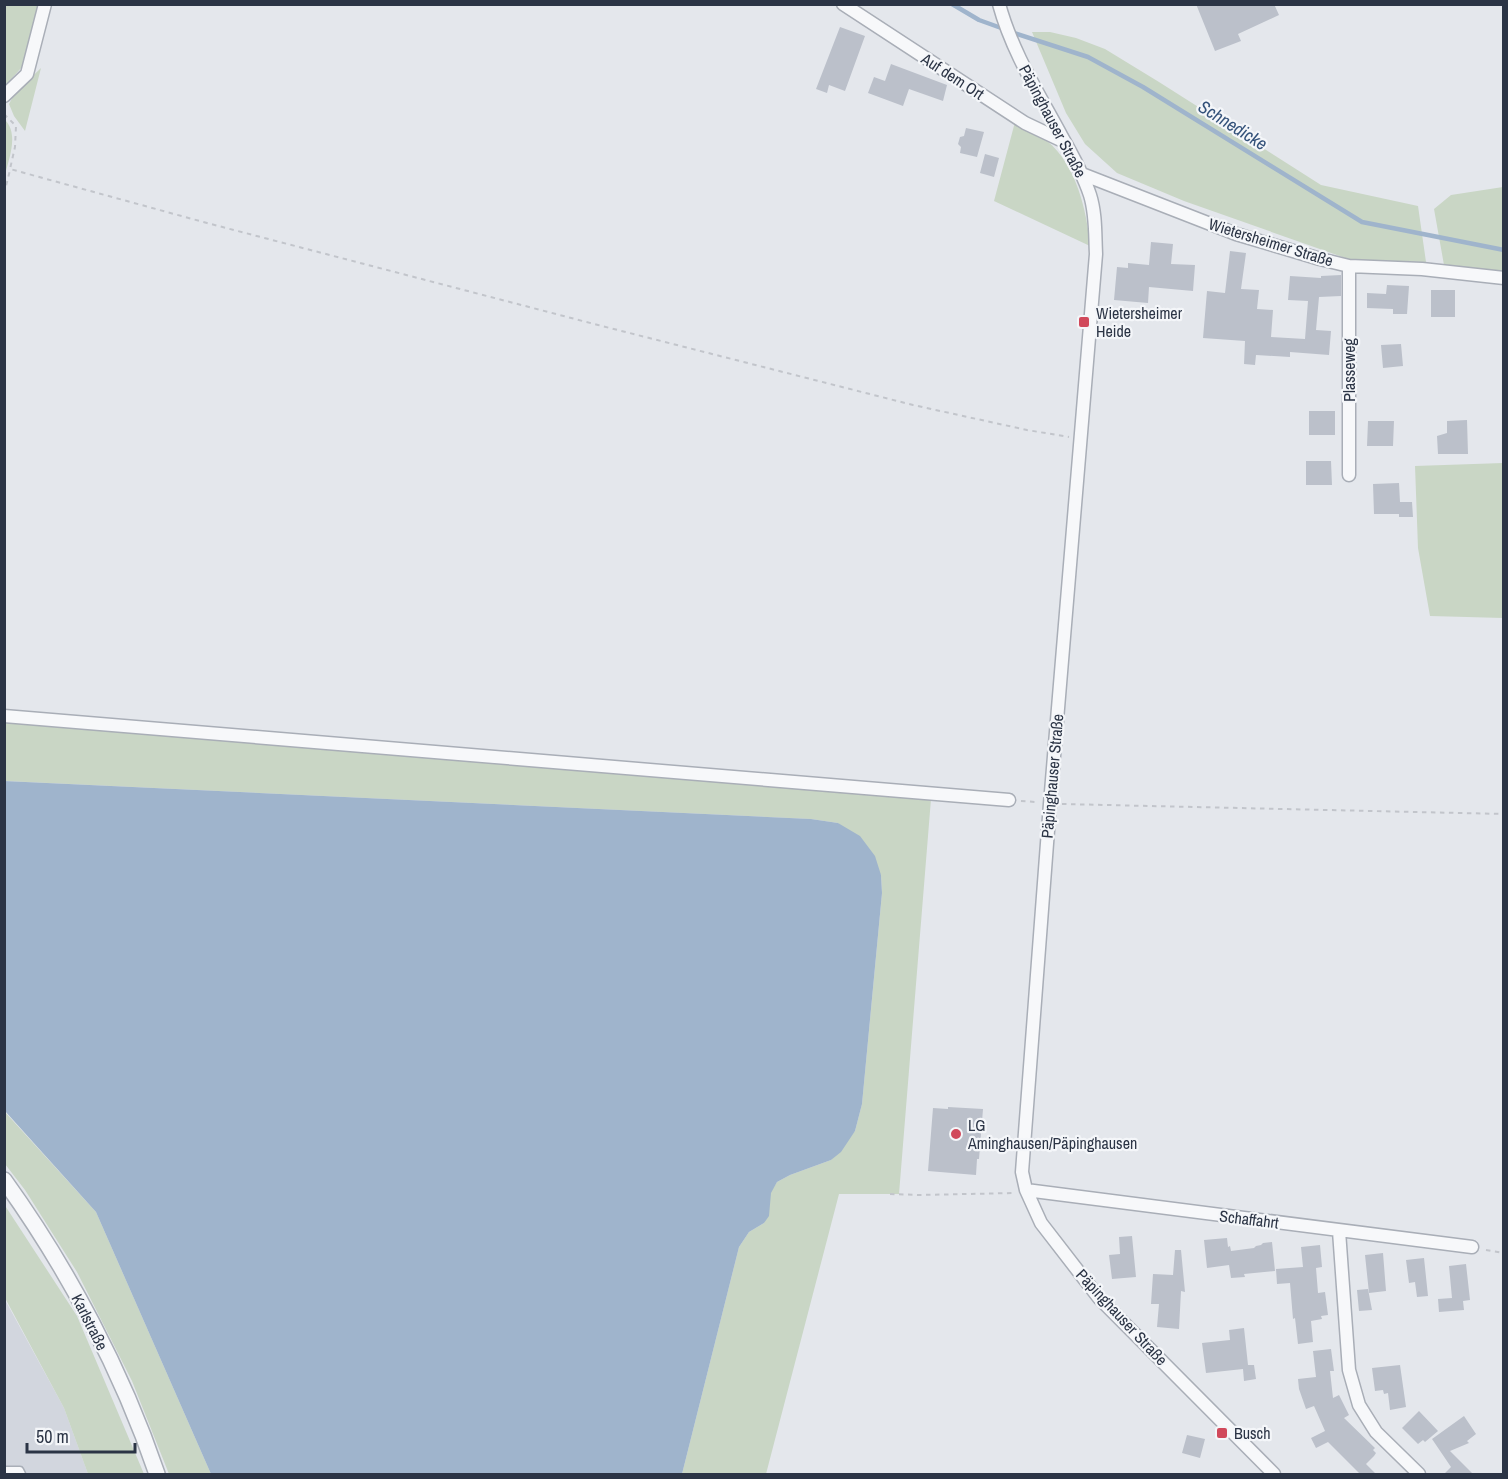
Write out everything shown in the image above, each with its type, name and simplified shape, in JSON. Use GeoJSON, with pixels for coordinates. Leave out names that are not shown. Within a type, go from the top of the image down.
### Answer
{"type":"FeatureCollection","features":[{"type":"Feature","properties":{"kind":"street"},"geometry":{"type":"LineString","coordinates":[[4,96],[27,74],[45,4]]}},
{"type":"Feature","properties":{"kind":"street","name":"Auf dem Ort"},"geometry":{"type":"LineString","coordinates":[[843,4],[1024,123],[1065,142]]}},
{"type":"Feature","properties":{"kind":"street","name":"Päpinghauser Straße"},"geometry":{"type":"LineString","coordinates":[[1001,10],[1023,64],[1082,174],[1091,197],[1096,254],[1023,1119],[1022,1172],[1026,1190],[1041,1222],[1099,1298],[1274,1474]]}},
{"type":"Feature","properties":{"kind":"street","name":"Wietersheimer Straße"},"geometry":{"type":"LineString","coordinates":[[1082,174],[1236,234],[1289,251],[1349,266],[1422,269],[1503,278]]}},
{"type":"Feature","properties":{"kind":"street","name":"Plasseweg"},"geometry":{"type":"LineString","coordinates":[[1349,266],[1349,475]]}},
{"type":"Feature","properties":{"kind":"street"},"geometry":{"type":"LineString","coordinates":[[4,716],[1009,800]]}},
{"type":"Feature","properties":{"kind":"street","name":"Karlstraße"},"geometry":{"type":"LineString","coordinates":[[4,1180],[29,1215],[75,1292],[121,1382],[157,1474]]}},
{"type":"Feature","properties":{"kind":"street","name":"Schaffahrt"},"geometry":{"type":"LineString","coordinates":[[1026,1190],[1472,1247]]}},
{"type":"Feature","properties":{"kind":"street"},"geometry":{"type":"LineString","coordinates":[[1339,1231],[1349,1370],[1359,1405],[1376,1432],[1419,1474]]}},
{"type":"Feature","properties":{"kind":"lane"},"geometry":{"type":"LineString","coordinates":[[4,1470],[21,1470],[22,1474]]}},
{"type":"Feature","properties":{"kind":"path"},"geometry":{"type":"LineString","coordinates":[[4,114],[16,126],[15,147],[4,194]]}},
{"type":"Feature","properties":{"kind":"path"},"geometry":{"type":"LineString","coordinates":[[10,169],[207,223],[914,405],[1027,430],[1081,439]]}},
{"type":"Feature","properties":{"kind":"path"},"geometry":{"type":"LineString","coordinates":[[1009,800],[1050,804],[1503,814]]}},
{"type":"Feature","properties":{"kind":"path"},"geometry":{"type":"LineString","coordinates":[[890,1194],[1013,1194],[1026,1190]]}},
{"type":"Feature","properties":{"kind":"path"},"geometry":{"type":"LineString","coordinates":[[1472,1247],[1503,1253]]}},
{"type":"Feature","properties":{"kind":"shaded area"},"geometry":{"type":"Polygon","coordinates":[[[4,1298],[64,1408],[88,1474],[5,1474],[4,1298]]]}},
{"type":"Feature","properties":{"kind":"green space"},"geometry":{"type":"Polygon","coordinates":[[[5,4],[38,5],[22,67],[5,86],[5,4]]]}},
{"type":"Feature","properties":{"kind":"green space"},"geometry":{"type":"Polygon","coordinates":[[[1032,32],[1050,32],[1076,38],[1105,49],[1321,185],[1418,206],[1426,262],[1351,260],[1184,201],[1117,173],[1085,144],[1066,113],[1032,32]]]}},
{"type":"Feature","properties":{"kind":"green space"},"geometry":{"type":"Polygon","coordinates":[[[41,68],[25,131],[14,116],[9,104],[15,93],[41,68]]]}},
{"type":"Feature","properties":{"kind":"green space"},"geometry":{"type":"Polygon","coordinates":[[[5,120],[12,139],[5,175],[5,120]]]}},
{"type":"Feature","properties":{"kind":"green space"},"geometry":{"type":"Polygon","coordinates":[[[1015,122],[1047,141],[1066,162],[1083,203],[1090,246],[994,201],[1015,122]]]}},
{"type":"Feature","properties":{"kind":"green space"},"geometry":{"type":"Polygon","coordinates":[[[1503,187],[1503,273],[1444,265],[1434,209],[1451,195],[1503,187]]]}},
{"type":"Feature","properties":{"kind":"green space"},"geometry":{"type":"Polygon","coordinates":[[[1503,463],[1503,618],[1430,616],[1418,548],[1415,466],[1503,463]]]}},
{"type":"Feature","properties":{"kind":"green space"},"geometry":{"type":"Polygon","coordinates":[[[5,722],[931,799],[899,1194],[839,1194],[766,1474],[682,1474],[739,1247],[749,1232],[764,1223],[770,1203],[770,1193],[777,1182],[831,1160],[855,1131],[862,1104],[882,893],[881,875],[838,823],[811,819],[5,781],[5,722]]]}},
{"type":"Feature","properties":{"kind":"green space"},"geometry":{"type":"Polygon","coordinates":[[[4,1111],[96,1212],[211,1474],[169,1474],[132,1381],[77,1272],[25,1190],[5,1164],[4,1111]]]}},
{"type":"Feature","properties":{"kind":"green space"},"geometry":{"type":"Polygon","coordinates":[[[4,1204],[77,1316],[144,1474],[88,1474],[64,1408],[5,1298],[4,1204]]]}},
{"type":"Feature","properties":{"kind":"water"},"geometry":{"type":"Polygon","coordinates":[[[4,781],[811,819],[838,823],[860,836],[875,856],[881,875],[882,893],[862,1104],[855,1131],[841,1152],[831,1160],[777,1182],[771,1193],[769,1216],[764,1223],[749,1232],[739,1247],[682,1474],[211,1474],[96,1212],[5,1111],[4,781]]]}},
{"type":"Feature","properties":{"kind":"building"},"geometry":{"type":"Polygon","coordinates":[[[1196,4],[1274,4],[1279,15],[1238,34],[1241,41],[1215,51],[1196,4]]]}},
{"type":"Feature","properties":{"kind":"building"},"geometry":{"type":"Polygon","coordinates":[[[840,27],[865,36],[845,91],[829,85],[827,93],[816,89],[840,27]]]}},
{"type":"Feature","properties":{"kind":"building"},"geometry":{"type":"Polygon","coordinates":[[[891,64],[947,85],[943,101],[909,89],[903,106],[868,93],[874,77],[885,81],[891,64]]]}},
{"type":"Feature","properties":{"kind":"building"},"geometry":{"type":"Polygon","coordinates":[[[966,128],[984,132],[977,157],[960,153],[961,147],[958,144],[966,128]]]}},
{"type":"Feature","properties":{"kind":"building"},"geometry":{"type":"Polygon","coordinates":[[[985,154],[999,158],[994,177],[980,173],[985,154]]]}},
{"type":"Feature","properties":{"kind":"building"},"geometry":{"type":"Polygon","coordinates":[[[1151,242],[1173,244],[1171,264],[1195,265],[1193,291],[1149,287],[1148,303],[1114,300],[1117,267],[1128,268],[1128,263],[1149,265],[1151,242]]]}},
{"type":"Feature","properties":{"kind":"building"},"geometry":{"type":"Polygon","coordinates":[[[1230,251],[1246,253],[1241,289],[1259,290],[1257,309],[1273,310],[1271,337],[1305,339],[1308,301],[1288,300],[1290,276],[1321,278],[1321,276],[1341,275],[1341,296],[1319,297],[1316,330],[1331,331],[1329,355],[1290,352],[1290,357],[1256,355],[1255,365],[1244,364],[1245,341],[1203,338],[1207,291],[1225,293],[1230,251]]]}},
{"type":"Feature","properties":{"kind":"building"},"geometry":{"type":"Polygon","coordinates":[[[1387,285],[1409,286],[1407,314],[1393,314],[1393,309],[1367,308],[1367,293],[1386,294],[1387,285]]]}},
{"type":"Feature","properties":{"kind":"building"},"geometry":{"type":"Polygon","coordinates":[[[1431,290],[1455,290],[1455,317],[1431,317],[1431,290]]]}},
{"type":"Feature","properties":{"kind":"building"},"geometry":{"type":"Polygon","coordinates":[[[1401,344],[1403,366],[1383,368],[1381,345],[1401,344]]]}},
{"type":"Feature","properties":{"kind":"building"},"geometry":{"type":"Polygon","coordinates":[[[1309,411],[1335,411],[1335,435],[1309,435],[1309,411]]]}},
{"type":"Feature","properties":{"kind":"building"},"geometry":{"type":"Polygon","coordinates":[[[1467,420],[1468,454],[1438,454],[1437,436],[1447,433],[1447,421],[1467,420]]]}},
{"type":"Feature","properties":{"kind":"building"},"geometry":{"type":"Polygon","coordinates":[[[1368,421],[1394,421],[1393,446],[1367,446],[1368,421]]]}},
{"type":"Feature","properties":{"kind":"building"},"geometry":{"type":"Polygon","coordinates":[[[1306,461],[1331,461],[1332,485],[1306,485],[1306,461]]]}},
{"type":"Feature","properties":{"kind":"building"},"geometry":{"type":"Polygon","coordinates":[[[1399,483],[1400,502],[1412,502],[1413,517],[1399,517],[1399,514],[1374,514],[1373,484],[1399,483]]]}},
{"type":"Feature","properties":{"kind":"building","name":"LG Aminghausen/Päpinghausen"},"geometry":{"type":"Polygon","coordinates":[[[948,1107],[983,1109],[976,1175],[928,1171],[933,1108],[948,1109],[948,1107]]]}},
{"type":"Feature","properties":{"kind":"building"},"geometry":{"type":"Polygon","coordinates":[[[1132,1236],[1136,1277],[1112,1279],[1109,1255],[1120,1254],[1119,1237],[1132,1236]]]}},
{"type":"Feature","properties":{"kind":"building"},"geometry":{"type":"Polygon","coordinates":[[[1227,1238],[1231,1251],[1254,1248],[1263,1243],[1272,1242],[1275,1271],[1244,1274],[1245,1277],[1231,1278],[1229,1265],[1207,1268],[1204,1240],[1227,1238]]]}},
{"type":"Feature","properties":{"kind":"building"},"geometry":{"type":"Polygon","coordinates":[[[1320,1245],[1322,1267],[1316,1268],[1318,1293],[1325,1292],[1328,1315],[1311,1321],[1313,1342],[1298,1344],[1290,1283],[1277,1284],[1276,1269],[1303,1267],[1301,1247],[1320,1245]]]}},
{"type":"Feature","properties":{"kind":"building"},"geometry":{"type":"Polygon","coordinates":[[[1175,1250],[1181,1250],[1185,1292],[1181,1291],[1179,1329],[1157,1327],[1159,1304],[1151,1304],[1153,1274],[1173,1275],[1175,1250]]]}},
{"type":"Feature","properties":{"kind":"building"},"geometry":{"type":"Polygon","coordinates":[[[1383,1253],[1386,1291],[1369,1293],[1365,1255],[1383,1253]]]}},
{"type":"Feature","properties":{"kind":"building"},"geometry":{"type":"Polygon","coordinates":[[[1424,1258],[1428,1296],[1417,1297],[1415,1282],[1409,1283],[1406,1260],[1424,1258]]]}},
{"type":"Feature","properties":{"kind":"building"},"geometry":{"type":"Polygon","coordinates":[[[1466,1264],[1470,1300],[1463,1301],[1464,1310],[1439,1312],[1438,1299],[1452,1298],[1449,1266],[1466,1264]]]}},
{"type":"Feature","properties":{"kind":"building"},"geometry":{"type":"Polygon","coordinates":[[[1368,1289],[1372,1310],[1359,1311],[1357,1290],[1368,1289]]]}},
{"type":"Feature","properties":{"kind":"building"},"geometry":{"type":"Polygon","coordinates":[[[1244,1328],[1248,1365],[1254,1365],[1256,1379],[1244,1381],[1243,1369],[1206,1373],[1202,1343],[1230,1340],[1229,1330],[1244,1328]]]}},
{"type":"Feature","properties":{"kind":"building"},"geometry":{"type":"Polygon","coordinates":[[[1331,1349],[1334,1371],[1330,1371],[1333,1398],[1339,1395],[1349,1415],[1344,1418],[1375,1448],[1373,1450],[1376,1453],[1366,1464],[1376,1474],[1360,1474],[1328,1442],[1316,1448],[1311,1438],[1325,1431],[1314,1406],[1306,1409],[1298,1379],[1316,1377],[1313,1351],[1331,1349]]]}},
{"type":"Feature","properties":{"kind":"building"},"geometry":{"type":"Polygon","coordinates":[[[1400,1365],[1406,1407],[1390,1410],[1388,1393],[1384,1394],[1383,1390],[1375,1391],[1372,1368],[1400,1365]]]}},
{"type":"Feature","properties":{"kind":"building"},"geometry":{"type":"Polygon","coordinates":[[[1419,1411],[1438,1431],[1425,1442],[1423,1440],[1418,1444],[1402,1428],[1419,1411]]]}},
{"type":"Feature","properties":{"kind":"building"},"geometry":{"type":"Polygon","coordinates":[[[1464,1416],[1476,1434],[1467,1441],[1469,1443],[1450,1451],[1473,1474],[1444,1474],[1451,1467],[1432,1439],[1464,1416]]]}},
{"type":"Feature","properties":{"kind":"building"},"geometry":{"type":"Polygon","coordinates":[[[1187,1435],[1205,1439],[1200,1458],[1182,1453],[1187,1435]]]}},
{"type":"Feature","properties":{"kind":"waterway","name":"Schnedicke"},"geometry":{"type":"LineString","coordinates":[[952,4],[979,20],[1004,29]]}},
{"type":"Feature","properties":{"kind":"waterway","name":"Schnedicke"},"geometry":{"type":"LineString","coordinates":[[1011,32],[1088,57],[1143,87],[1362,222],[1504,250]]}},
{"type":"Feature","properties":{"kind":"place","name":"Wietersheimer Heide"},"geometry":{"type":"Point","coordinates":[1084,322]}},
{"type":"Feature","properties":{"kind":"place","name":"LG Aminghausen/Päpinghausen"},"geometry":{"type":"Point","coordinates":[956,1134]}},
{"type":"Feature","properties":{"kind":"place","name":"Busch"},"geometry":{"type":"Point","coordinates":[1222,1433]}}]}
